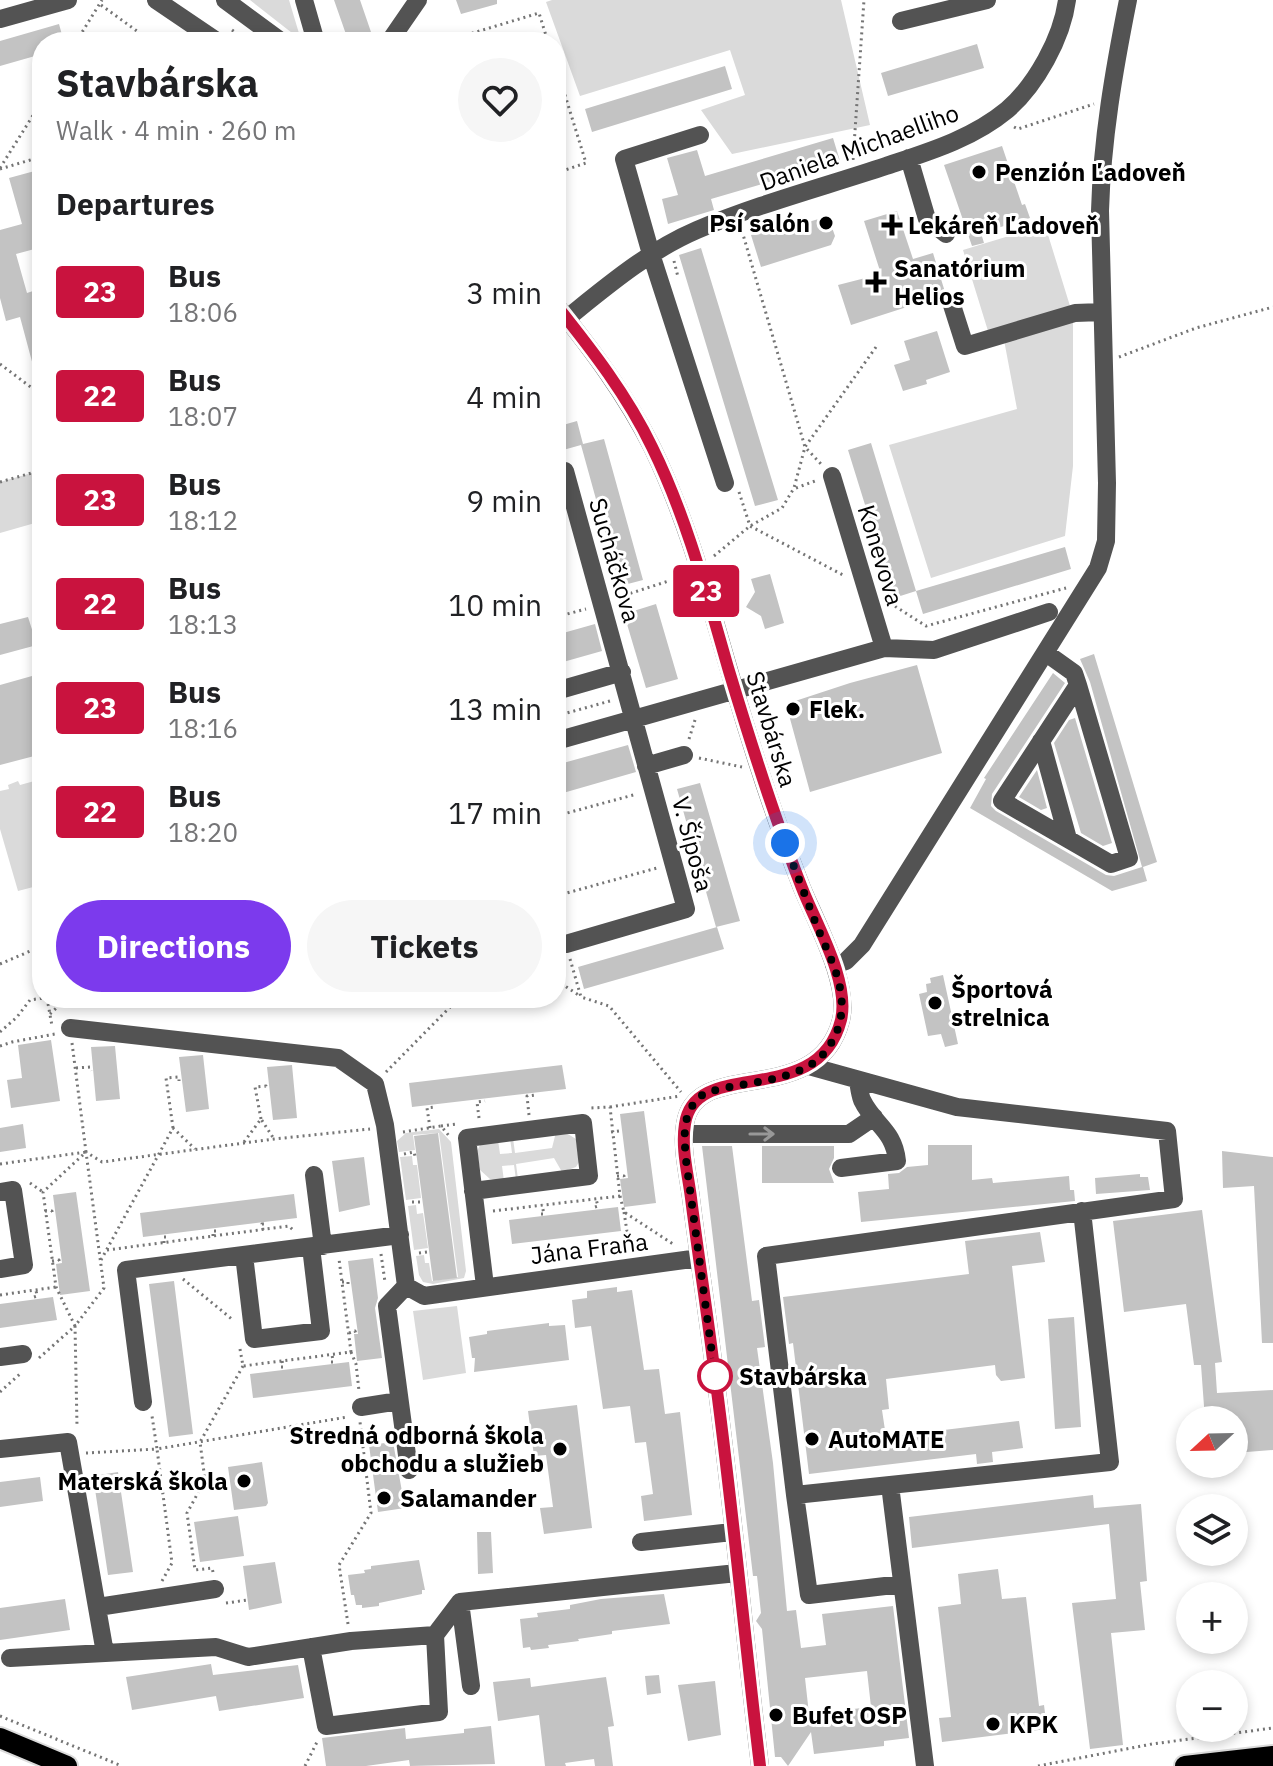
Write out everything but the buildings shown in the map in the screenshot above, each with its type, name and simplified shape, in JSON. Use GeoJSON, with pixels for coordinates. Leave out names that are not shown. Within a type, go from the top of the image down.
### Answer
{"type":"FeatureCollection","features":[{"type":"Feature","properties":{"kind":"main road"},"geometry":{"type":"LineString","coordinates":[[0,1738],[67,1766]]}},
{"type":"Feature","properties":{"kind":"main road"},"geometry":{"type":"LineString","coordinates":[[1197,1765],[1273,1756]]}},
{"type":"Feature","properties":{"kind":"street"},"geometry":{"type":"LineString","coordinates":[[0,19],[68,0]]}},
{"type":"Feature","properties":{"kind":"street"},"geometry":{"type":"LineString","coordinates":[[156,0],[203,32]]}},
{"type":"Feature","properties":{"kind":"street"},"geometry":{"type":"LineString","coordinates":[[225,0],[268,32]]}},
{"type":"Feature","properties":{"kind":"street"},"geometry":{"type":"LineString","coordinates":[[304,0],[313,32]]}},
{"type":"Feature","properties":{"kind":"street"},"geometry":{"type":"LineString","coordinates":[[396,32],[418,0]]}},
{"type":"Feature","properties":{"kind":"street"},"geometry":{"type":"LineString","coordinates":[[901,21],[987,0]]}},
{"type":"Feature","properties":{"kind":"street","name":"Daniela Michaelliho"},"geometry":{"type":"LineString","coordinates":[[566,309],[685,235],[909,158],[964,137],[996,118],[1019,98],[1039,69],[1055,40],[1067,0]]}},
{"type":"Feature","properties":{"kind":"street"},"geometry":{"type":"LineString","coordinates":[[834,965],[846,961],[862,945],[1098,568],[1106,541],[1101,166],[1128,0]]}},
{"type":"Feature","properties":{"kind":"street"},"geometry":{"type":"LineString","coordinates":[[700,135],[624,159],[651,254],[725,483]]}},
{"type":"Feature","properties":{"kind":"street"},"geometry":{"type":"LineString","coordinates":[[909,158],[927,219],[946,234]]}},
{"type":"Feature","properties":{"kind":"street"},"geometry":{"type":"LineString","coordinates":[[951,302],[965,346],[1075,313],[1102,312]]}},
{"type":"Feature","properties":{"kind":"street","name":"Stavbárska"},"geometry":{"type":"LineString","coordinates":[[566,318],[594,352],[640,424],[665,476],[700,568],[775,817],[834,965],[842,996],[841,1020],[829,1047],[821,1058],[809,1066]]}},
{"type":"Feature","properties":{"kind":"street","name":"Sucháčkova"},"geometry":{"type":"LineString","coordinates":[[566,475],[633,719]]}},
{"type":"Feature","properties":{"kind":"street","name":"Konevova"},"geometry":{"type":"LineString","coordinates":[[832,476],[884,648]]}},
{"type":"Feature","properties":{"kind":"street"},"geometry":{"type":"LineString","coordinates":[[566,738],[884,648],[934,650],[1049,612]]}},
{"type":"Feature","properties":{"kind":"street"},"geometry":{"type":"LineString","coordinates":[[1046,653],[1074,673],[1078,685],[1129,858],[1111,864],[1002,801],[1078,685]]}},
{"type":"Feature","properties":{"kind":"street"},"geometry":{"type":"LineString","coordinates":[[566,688],[622,672]]}},
{"type":"Feature","properties":{"kind":"street","name":"V. Šípoša"},"geometry":{"type":"LineString","coordinates":[[566,944],[686,909],[633,719]]}},
{"type":"Feature","properties":{"kind":"street"},"geometry":{"type":"LineString","coordinates":[[1041,741],[1068,839]]}},
{"type":"Feature","properties":{"kind":"street"},"geometry":{"type":"LineString","coordinates":[[646,766],[684,755]]}},
{"type":"Feature","properties":{"kind":"street"},"geometry":{"type":"LineString","coordinates":[[60,1026],[338,1058],[375,1084],[389,1129],[406,1286],[387,1306],[409,1470]]}},
{"type":"Feature","properties":{"kind":"street"},"geometry":{"type":"LineString","coordinates":[[760,1766],[715,1370],[684,1134],[690,1107],[705,1093],[788,1074],[809,1066],[957,1107],[1167,1131],[1174,1199],[766,1256],[809,1595],[902,1584]]}},
{"type":"Feature","properties":{"kind":"street"},"geometry":{"type":"LineString","coordinates":[[841,1168],[897,1161],[895,1146],[862,1100],[858,1081]]}},
{"type":"Feature","properties":{"kind":"street"},"geometry":{"type":"LineString","coordinates":[[684,1134],[849,1134],[874,1117]]}},
{"type":"Feature","properties":{"kind":"street"},"geometry":{"type":"LineString","coordinates":[[473,1191],[589,1176],[583,1123],[467,1138],[473,1191],[485,1286]]}},
{"type":"Feature","properties":{"kind":"street"},"geometry":{"type":"LineString","coordinates":[[244,1255],[254,1339],[321,1331],[314,1175]]}},
{"type":"Feature","properties":{"kind":"street"},"geometry":{"type":"LineString","coordinates":[[0,1192],[13,1190],[24,1265],[0,1269]]}},
{"type":"Feature","properties":{"kind":"street"},"geometry":{"type":"LineString","coordinates":[[795,1495],[1110,1462],[1082,1211]]}},
{"type":"Feature","properties":{"kind":"street"},"geometry":{"type":"LineString","coordinates":[[143,1402],[126,1270],[400,1235]]}},
{"type":"Feature","properties":{"kind":"street","name":"Jána Fraňa"},"geometry":{"type":"LineString","coordinates":[[406,1286],[424,1296],[699,1258]]}},
{"type":"Feature","properties":{"kind":"street"},"geometry":{"type":"LineString","coordinates":[[0,1357],[26,1364]]}},
{"type":"Feature","properties":{"kind":"street"},"geometry":{"type":"LineString","coordinates":[[361,1407],[399,1401]]}},
{"type":"Feature","properties":{"kind":"street"},"geometry":{"type":"LineString","coordinates":[[0,1449],[68,1442],[105,1653]]}},
{"type":"Feature","properties":{"kind":"street"},"geometry":{"type":"LineString","coordinates":[[890,1485],[925,1766]]}},
{"type":"Feature","properties":{"kind":"street"},"geometry":{"type":"LineString","coordinates":[[641,1542],[732,1532]]}},
{"type":"Feature","properties":{"kind":"street"},"geometry":{"type":"LineString","coordinates":[[311,1647],[326,1726],[439,1712],[435,1635],[460,1602],[737,1573]]}},
{"type":"Feature","properties":{"kind":"street"},"geometry":{"type":"LineString","coordinates":[[98,1607],[215,1589]]}},
{"type":"Feature","properties":{"kind":"street"},"geometry":{"type":"LineString","coordinates":[[460,1602],[471,1686]]}},
{"type":"Feature","properties":{"kind":"street"},"geometry":{"type":"LineString","coordinates":[[10,1658],[216,1647],[248,1657],[351,1641],[435,1635]]}},
{"type":"Feature","properties":{"kind":"path"},"geometry":{"type":"LineString","coordinates":[[852,177],[864,0]]}},
{"type":"Feature","properties":{"kind":"path"},"geometry":{"type":"LineString","coordinates":[[83,32],[102,3],[139,32]]}},
{"type":"Feature","properties":{"kind":"path"},"geometry":{"type":"LineString","coordinates":[[476,32],[539,13],[545,32]]}},
{"type":"Feature","properties":{"kind":"path"},"geometry":{"type":"LineString","coordinates":[[566,98],[586,163],[566,170]]}},
{"type":"Feature","properties":{"kind":"path"},"geometry":{"type":"LineString","coordinates":[[996,118],[1018,129],[1101,102]]}},
{"type":"Feature","properties":{"kind":"path"},"geometry":{"type":"LineString","coordinates":[[0,168],[32,117]]}},
{"type":"Feature","properties":{"kind":"path"},"geometry":{"type":"LineString","coordinates":[[0,168],[32,159]]}},
{"type":"Feature","properties":{"kind":"path"},"geometry":{"type":"LineString","coordinates":[[737,215],[805,447],[832,476],[794,488]]}},
{"type":"Feature","properties":{"kind":"path"},"geometry":{"type":"LineString","coordinates":[[1104,359],[1117,358],[1196,328],[1273,307]]}},
{"type":"Feature","properties":{"kind":"path"},"geometry":{"type":"LineString","coordinates":[[566,614],[686,575],[700,568],[750,526],[782,508],[794,488],[805,447],[876,347]]}},
{"type":"Feature","properties":{"kind":"path"},"geometry":{"type":"LineString","coordinates":[[0,364],[32,388]]}},
{"type":"Feature","properties":{"kind":"path"},"geometry":{"type":"LineString","coordinates":[[0,482],[32,473]]}},
{"type":"Feature","properties":{"kind":"path"},"geometry":{"type":"LineString","coordinates":[[750,526],[866,588],[926,626],[1070,587]]}},
{"type":"Feature","properties":{"kind":"path"},"geometry":{"type":"LineString","coordinates":[[566,713],[628,696]]}},
{"type":"Feature","properties":{"kind":"path"},"geometry":{"type":"LineString","coordinates":[[701,701],[684,755],[742,767]]}},
{"type":"Feature","properties":{"kind":"path"},"geometry":{"type":"LineString","coordinates":[[566,813],[653,790]]}},
{"type":"Feature","properties":{"kind":"path"},"geometry":{"type":"LineString","coordinates":[[566,893],[673,864]]}},
{"type":"Feature","properties":{"kind":"path"},"geometry":{"type":"LineString","coordinates":[[566,944],[581,997]]}},
{"type":"Feature","properties":{"kind":"path"},"geometry":{"type":"LineString","coordinates":[[0,964],[32,950]]}},
{"type":"Feature","properties":{"kind":"path"},"geometry":{"type":"LineString","coordinates":[[566,987],[581,997],[609,1006],[684,1095],[610,1107]]}},
{"type":"Feature","properties":{"kind":"path"},"geometry":{"type":"LineString","coordinates":[[0,1032],[32,1000]]}},
{"type":"Feature","properties":{"kind":"path"},"geometry":{"type":"LineString","coordinates":[[0,1392],[26,1364],[75,1326],[104,1288],[76,1068],[60,1026],[48,1008]]}},
{"type":"Feature","properties":{"kind":"path"},"geometry":{"type":"LineString","coordinates":[[50,1014],[56,1008]]}},
{"type":"Feature","properties":{"kind":"path"},"geometry":{"type":"LineString","coordinates":[[375,1084],[449,1008]]}},
{"type":"Feature","properties":{"kind":"path"},"geometry":{"type":"LineString","coordinates":[[0,1046],[53,1035],[60,1026]]}},
{"type":"Feature","properties":{"kind":"path"},"geometry":{"type":"LineString","coordinates":[[76,1068],[90,1067],[91,1071]]}},
{"type":"Feature","properties":{"kind":"path"},"geometry":{"type":"LineString","coordinates":[[101,1260],[173,1128],[166,1078],[179,1077],[179,1081]]}},
{"type":"Feature","properties":{"kind":"path"},"geometry":{"type":"LineString","coordinates":[[267,1090],[266,1086],[255,1087],[258,1115],[274,1139]]}},
{"type":"Feature","properties":{"kind":"path"},"geometry":{"type":"LineString","coordinates":[[529,1115],[527,1096],[535,1095]]}},
{"type":"Feature","properties":{"kind":"path"},"geometry":{"type":"LineString","coordinates":[[479,1121],[477,1102],[485,1101]]}},
{"type":"Feature","properties":{"kind":"path"},"geometry":{"type":"LineString","coordinates":[[430,1128],[427,1108],[436,1107]]}},
{"type":"Feature","properties":{"kind":"path"},"geometry":{"type":"LineString","coordinates":[[243,1143],[261,1119]]}},
{"type":"Feature","properties":{"kind":"path"},"geometry":{"type":"LineString","coordinates":[[0,1164],[86,1152],[102,1162],[379,1128],[441,1126],[450,1136]]}},
{"type":"Feature","properties":{"kind":"path"},"geometry":{"type":"LineString","coordinates":[[173,1128],[195,1149]]}},
{"type":"Feature","properties":{"kind":"path"},"geometry":{"type":"LineString","coordinates":[[611,1132],[619,1131],[619,1134]]}},
{"type":"Feature","properties":{"kind":"path"},"geometry":{"type":"LineString","coordinates":[[77,1425],[75,1326],[56,1287],[43,1192],[86,1152]]}},
{"type":"Feature","properties":{"kind":"path"},"geometry":{"type":"LineString","coordinates":[[617,1176],[624,1176],[625,1179]]}},
{"type":"Feature","properties":{"kind":"path"},"geometry":{"type":"LineString","coordinates":[[595,1207],[598,1206],[596,1199]]}},
{"type":"Feature","properties":{"kind":"path"},"geometry":{"type":"LineString","coordinates":[[541,1214],[544,1214],[542,1205]]}},
{"type":"Feature","properties":{"kind":"path"},"geometry":{"type":"LineString","coordinates":[[45,1211],[52,1211],[52,1215]]}},
{"type":"Feature","properties":{"kind":"path"},"geometry":{"type":"LineString","coordinates":[[624,1212],[631,1257]]}},
{"type":"Feature","properties":{"kind":"path"},"geometry":{"type":"LineString","coordinates":[[263,1230],[262,1224],[266,1224]]}},
{"type":"Feature","properties":{"kind":"path"},"geometry":{"type":"LineString","coordinates":[[107,1250],[289,1226],[317,1246]]}},
{"type":"Feature","properties":{"kind":"path"},"geometry":{"type":"LineString","coordinates":[[213,1236],[213,1231],[217,1231]]}},
{"type":"Feature","properties":{"kind":"path"},"geometry":{"type":"LineString","coordinates":[[164,1243],[164,1237],[167,1237]]}},
{"type":"Feature","properties":{"kind":"path"},"geometry":{"type":"LineString","coordinates":[[52,1261],[59,1260],[59,1264]]}},
{"type":"Feature","properties":{"kind":"path"},"geometry":{"type":"LineString","coordinates":[[342,1282],[348,1282],[348,1285]]}},
{"type":"Feature","properties":{"kind":"path"},"geometry":{"type":"LineString","coordinates":[[0,1295],[56,1287]]}},
{"type":"Feature","properties":{"kind":"path"},"geometry":{"type":"LineString","coordinates":[[34,1297],[37,1296],[36,1290]]}},
{"type":"Feature","properties":{"kind":"path"},"geometry":{"type":"LineString","coordinates":[[349,1333],[355,1331],[356,1334]]}},
{"type":"Feature","properties":{"kind":"path"},"geometry":{"type":"LineString","coordinates":[[351,1352],[356,1364],[361,1407]]}},
{"type":"Feature","properties":{"kind":"path"},"geometry":{"type":"LineString","coordinates":[[331,1362],[332,1354]]}},
{"type":"Feature","properties":{"kind":"path"},"geometry":{"type":"LineString","coordinates":[[281,1367],[282,1360]]}},
{"type":"Feature","properties":{"kind":"path"},"geometry":{"type":"LineString","coordinates":[[243,1366],[200,1442],[205,1480],[187,1513],[195,1570],[212,1568],[218,1604],[248,1600]]}},
{"type":"Feature","properties":{"kind":"path"},"geometry":{"type":"LineString","coordinates":[[158,1590],[172,1563],[157,1449],[359,1415],[371,1513],[339,1565],[351,1641]]}},
{"type":"Feature","properties":{"kind":"path"},"geometry":{"type":"LineString","coordinates":[[0,1716],[122,1766]]}},
{"type":"Feature","properties":{"kind":"path"},"geometry":{"type":"LineString","coordinates":[[305,1766],[326,1726]]}},
{"type":"Feature","properties":{"kind":"path"},"geometry":{"type":"LineString","coordinates":[[1038,1766],[1152,1744],[1273,1728]]}},
{"type":"Feature","properties":{"kind":"shaded area"},"geometry":{"type":"Polygon","coordinates":[[[250,0],[289,0],[299,32],[291,32],[250,0]]]}},
{"type":"Feature","properties":{"kind":"shaded area"},"geometry":{"type":"Polygon","coordinates":[[[841,0],[870,125],[732,154],[701,110],[745,95],[730,50],[580,96],[566,57],[566,32],[557,32],[546,2],[841,0]]]}},
{"type":"Feature","properties":{"kind":"shaded area"},"geometry":{"type":"Polygon","coordinates":[[[1045,225],[1070,306],[988,331],[963,250],[1045,225]]]}},
{"type":"Feature","properties":{"kind":"shaded area"},"geometry":{"type":"Polygon","coordinates":[[[1073,317],[1073,466],[1065,536],[931,578],[889,445],[1017,409],[1004,340],[1073,317]]]}},
{"type":"Feature","properties":{"kind":"shaded area"},"geometry":{"type":"Polygon","coordinates":[[[32,473],[32,524],[0,533],[0,482],[32,473]]]}},
{"type":"Feature","properties":{"kind":"shaded area"},"geometry":{"type":"Polygon","coordinates":[[[18,781],[20,785],[32,782],[32,887],[18,891],[0,829],[0,791],[9,789],[8,785],[18,781]]]}},
{"type":"Feature","properties":{"kind":"shaded area"},"geometry":{"type":"Polygon","coordinates":[[[439,1129],[451,1142],[466,1271],[464,1278],[433,1284],[423,1282],[416,1256],[424,1255],[425,1263],[429,1263],[432,1281],[458,1277],[439,1133],[413,1135],[415,1150],[399,1152],[397,1141],[406,1133],[439,1129]]]}},
{"type":"Feature","properties":{"kind":"shaded area"},"geometry":{"type":"Polygon","coordinates":[[[563,1131],[576,1139],[579,1162],[576,1167],[562,1172],[554,1158],[516,1164],[516,1180],[514,1165],[502,1166],[504,1181],[490,1179],[480,1170],[477,1151],[480,1145],[498,1140],[500,1154],[512,1153],[510,1138],[513,1138],[515,1153],[552,1148],[556,1132],[563,1131]]]}},
{"type":"Feature","properties":{"kind":"shaded area"},"geometry":{"type":"Polygon","coordinates":[[[412,1156],[413,1165],[417,1165],[421,1198],[406,1200],[400,1157],[412,1156]]]}},
{"type":"Feature","properties":{"kind":"shaded area"},"geometry":{"type":"Polygon","coordinates":[[[416,1205],[417,1214],[423,1213],[428,1248],[414,1250],[408,1206],[416,1205]]]}},
{"type":"Feature","properties":{"kind":"shaded area"},"geometry":{"type":"Polygon","coordinates":[[[457,1306],[466,1373],[423,1380],[413,1311],[457,1306]]]}},
{"type":"Feature","properties":{"kind":"bus line","name":"23"},"geometry":{"type":"LineString","coordinates":[[566,319],[594,352],[625,399],[665,476],[700,568],[775,817],[834,965],[842,996],[841,1020],[821,1058],[797,1072],[705,1093],[690,1107],[685,1124],[686,1160],[715,1370],[760,1766]]}},
{"type":"Feature","properties":{"kind":"place","name":"Penzión Ľadoveň"},"geometry":{"type":"Point","coordinates":[979,172]}},
{"type":"Feature","properties":{"kind":"place","name":"Psí salón"},"geometry":{"type":"Point","coordinates":[826,223]}},
{"type":"Feature","properties":{"kind":"place","name":"Lekáreň Ľadoveň"},"geometry":{"type":"Point","coordinates":[892,225]}},
{"type":"Feature","properties":{"kind":"place","name":"Sanatórium Helios"},"geometry":{"type":"Point","coordinates":[876,282]}},
{"type":"Feature","properties":{"kind":"place","name":"Flek."},"geometry":{"type":"Point","coordinates":[793,709]}},
{"type":"Feature","properties":{"kind":"place","name":"Športová strelnica"},"geometry":{"type":"Point","coordinates":[935,1003]}},
{"type":"Feature","properties":{"kind":"place","name":"Stavbárska"},"geometry":{"type":"Point","coordinates":[715,1376]}},
{"type":"Feature","properties":{"kind":"place","name":"AutoMATE"},"geometry":{"type":"Point","coordinates":[812,1439]}},
{"type":"Feature","properties":{"kind":"place","name":"Stredná odborná škola obchodu a služieb"},"geometry":{"type":"Point","coordinates":[560,1449]}},
{"type":"Feature","properties":{"kind":"place","name":"Materská škola"},"geometry":{"type":"Point","coordinates":[244,1481]}},
{"type":"Feature","properties":{"kind":"place","name":"Salamander"},"geometry":{"type":"Point","coordinates":[384,1498]}},
{"type":"Feature","properties":{"kind":"place","name":"Bufet OSP"},"geometry":{"type":"Point","coordinates":[776,1715]}},
{"type":"Feature","properties":{"kind":"place","name":"KPK"},"geometry":{"type":"Point","coordinates":[993,1724]}},
{"type":"Feature","properties":{"kind":"route"},"geometry":{"type":"LineString","coordinates":[[715,1376],[686,1160],[684,1134],[687,1115],[696,1099],[705,1093],[797,1072],[809,1066],[821,1058],[829,1047],[841,1020],[842,996],[834,965],[785,843]]}}]}
